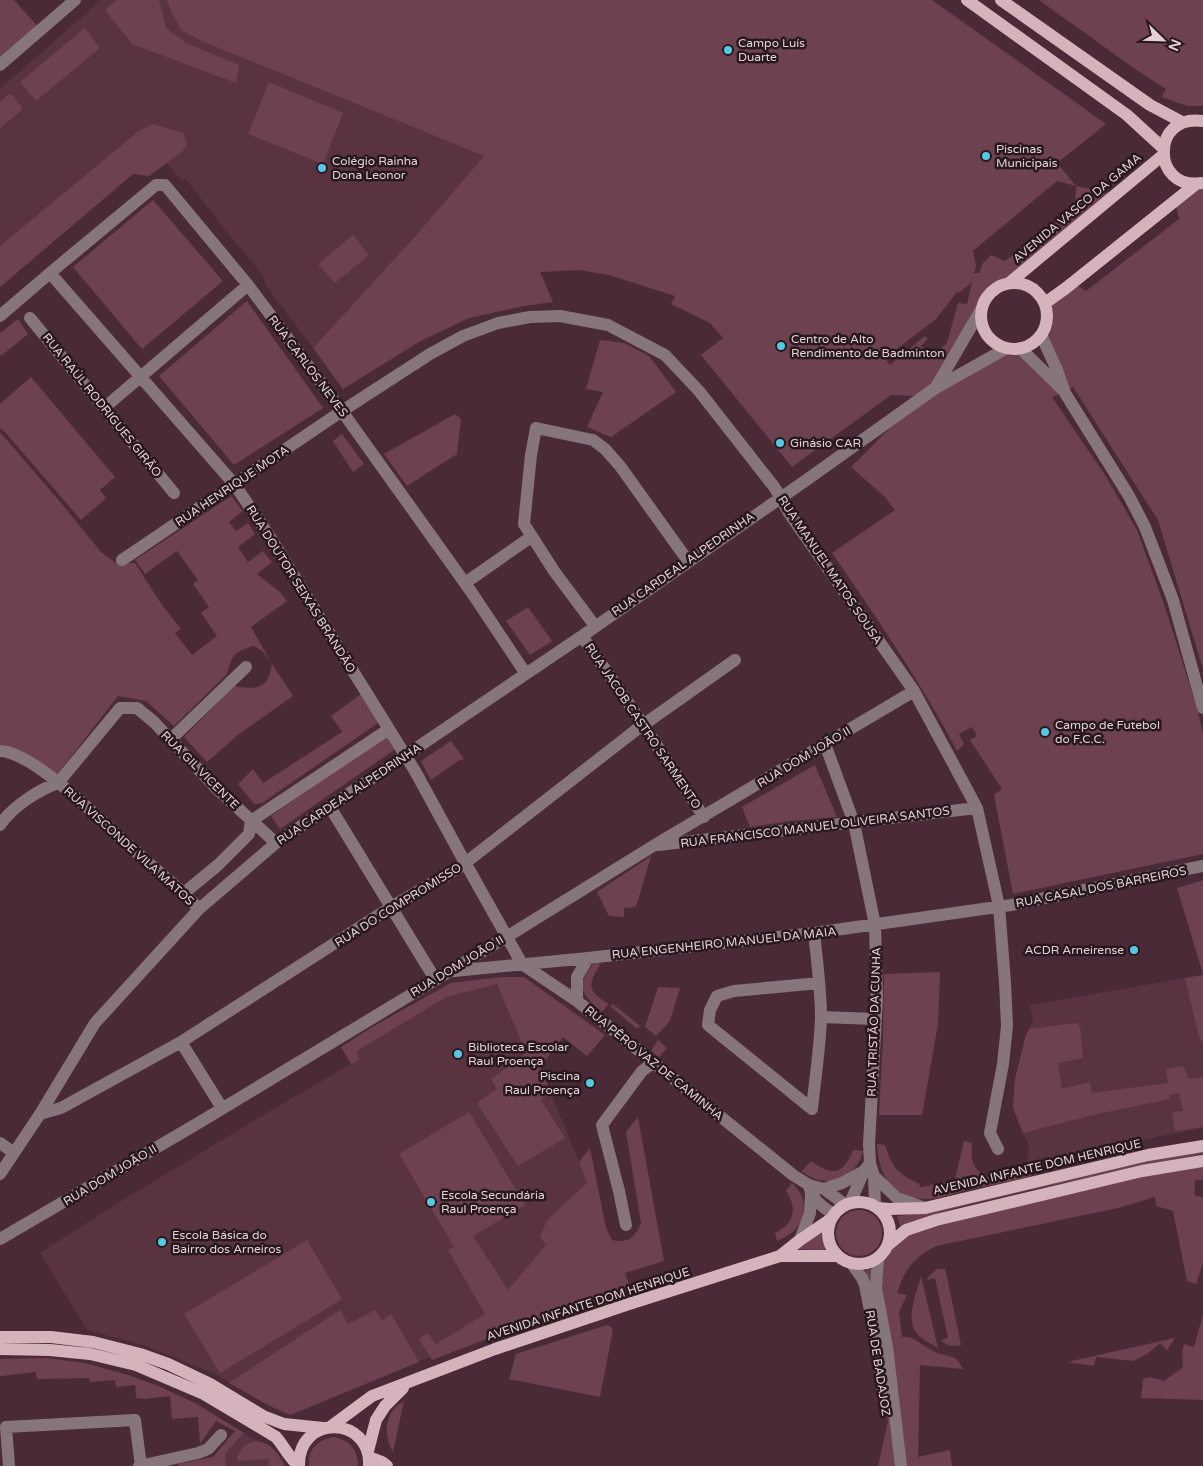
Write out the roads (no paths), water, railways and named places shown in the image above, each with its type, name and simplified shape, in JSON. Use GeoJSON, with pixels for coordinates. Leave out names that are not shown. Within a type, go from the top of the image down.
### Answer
{"type":"FeatureCollection","features":[{"type":"Feature","properties":{"kind":"main road"},"geometry":{"type":"LineString","coordinates":[[967,0],[1127,115],[1163,151]]}},
{"type":"Feature","properties":{"kind":"main road"},"geometry":{"type":"LineString","coordinates":[[1001,0],[1143,100],[1182,122]]}},
{"type":"Feature","properties":{"kind":"main road"},"geometry":{"type":"LineString","coordinates":[[1200,184],[1186,183],[1170,173],[1165,164],[1163,151],[1165,140],[1175,127],[1189,120],[1203,121]]}},
{"type":"Feature","properties":{"kind":"main road","name":"AVENIDA VASCO DA GAMA"},"geometry":{"type":"LineString","coordinates":[[1009,283],[1163,151]]}},
{"type":"Feature","properties":{"kind":"main road"},"geometry":{"type":"LineString","coordinates":[[1045,302],[1066,288],[1200,184]]}},
{"type":"Feature","properties":{"kind":"main road"},"geometry":{"type":"LineString","coordinates":[[1009,283],[1020,283],[1030,286],[1039,293],[1045,302],[1046,324],[1041,335],[1035,341],[1020,348],[1007,348],[997,344],[989,337],[984,328],[981,318],[982,308],[992,291],[1000,286],[1009,283]]}},
{"type":"Feature","properties":{"kind":"main road","name":"AVENIDA INFANTE DOM HENRIQUE"},"geometry":{"type":"LineString","coordinates":[[876,1207],[889,1209],[925,1208],[1148,1155],[1203,1146]]}},
{"type":"Feature","properties":{"kind":"main road"},"geometry":{"type":"LineString","coordinates":[[889,1244],[906,1230],[950,1217],[1150,1169],[1203,1160]]}},
{"type":"Feature","properties":{"kind":"main road"},"geometry":{"type":"LineString","coordinates":[[864,1202],[876,1207],[884,1214],[890,1226],[891,1238],[889,1244],[878,1259],[867,1264],[852,1264],[834,1252],[829,1240],[829,1226],[833,1217],[848,1204],[864,1202]]}},
{"type":"Feature","properties":{"kind":"main road","name":"AVENIDA INFANTE DOM HENRIQUE"},"geometry":{"type":"LineString","coordinates":[[780,1256],[833,1217]]}},
{"type":"Feature","properties":{"kind":"main road","name":"AVENIDA INFANTE DOM HENRIQUE"},"geometry":{"type":"LineString","coordinates":[[299,1466],[300,1452],[306,1440],[317,1431],[327,1428],[372,1396],[407,1384],[431,1373],[504,1346],[647,1298],[780,1256],[838,1256]]}},
{"type":"Feature","properties":{"kind":"main road"},"geometry":{"type":"LineString","coordinates":[[0,1336],[51,1337],[93,1342],[140,1354],[168,1364],[210,1384],[263,1416],[284,1424],[344,1428],[356,1434],[365,1445],[368,1458],[382,1462],[387,1466]]}},
{"type":"Feature","properties":{"kind":"main road"},"geometry":{"type":"LineString","coordinates":[[0,1349],[50,1350],[90,1354],[136,1365],[204,1394],[276,1437],[293,1461],[299,1466]]}},
{"type":"Feature","properties":{"kind":"main road","name":"AVENIDA INFANTE DOM HENRIQUE"},"geometry":{"type":"LineString","coordinates":[[368,1458],[376,1420],[385,1406],[407,1384]]}},
{"type":"Feature","properties":{"kind":"street"},"geometry":{"type":"LineString","coordinates":[[0,65],[75,0]]}},
{"type":"Feature","properties":{"kind":"street","name":"RUA CARLOS NEVES"},"geometry":{"type":"LineString","coordinates":[[0,316],[156,184],[165,185],[248,285],[342,411],[465,583],[526,674]]}},
{"type":"Feature","properties":{"kind":"street","name":"RUA DOUTOR SEIXAS BRANDÃO"},"geometry":{"type":"LineString","coordinates":[[50,273],[234,485],[268,534],[406,755],[465,864],[508,936]]}},
{"type":"Feature","properties":{"kind":"street"},"geometry":{"type":"LineString","coordinates":[[104,408],[248,285]]}},
{"type":"Feature","properties":{"kind":"street"},"geometry":{"type":"LineString","coordinates":[[934,389],[982,308]]}},
{"type":"Feature","properties":{"kind":"street","name":"RUA MANUEL MATOS SOUSA"},"geometry":{"type":"LineString","coordinates":[[342,411],[430,354],[462,336],[498,323],[530,317],[560,316],[608,325],[664,355],[699,390],[775,488],[789,513],[914,691],[977,808],[999,906],[1007,1026],[990,1133],[998,1149]]}},
{"type":"Feature","properties":{"kind":"street","name":"RUA RAÚL RODRIGUES GIRÃO"},"geometry":{"type":"LineString","coordinates":[[30,318],[174,493]]}},
{"type":"Feature","properties":{"kind":"street"},"geometry":{"type":"LineString","coordinates":[[1041,335],[1065,393],[1129,496],[1145,527],[1173,600],[1203,708]]}},
{"type":"Feature","properties":{"kind":"street"},"geometry":{"type":"LineString","coordinates":[[780,498],[934,389],[1007,348]]}},
{"type":"Feature","properties":{"kind":"street"},"geometry":{"type":"LineString","coordinates":[[1020,348],[1065,393]]}},
{"type":"Feature","properties":{"kind":"street","name":"RUA HENRIQUE MOTA"},"geometry":{"type":"LineString","coordinates":[[122,560],[342,411]]}},
{"type":"Feature","properties":{"kind":"street"},"geometry":{"type":"LineString","coordinates":[[595,626],[572,596],[524,524],[531,455],[536,428],[593,440],[605,449],[620,466],[688,561]]}},
{"type":"Feature","properties":{"kind":"street","name":"RUA CARDEAL ALPEDRINHA"},"geometry":{"type":"LineString","coordinates":[[0,1174],[40,1114],[95,1023],[199,909],[276,842],[582,636],[780,498]]}},
{"type":"Feature","properties":{"kind":"street"},"geometry":{"type":"LineString","coordinates":[[465,583],[531,537]]}},
{"type":"Feature","properties":{"kind":"street","name":"RUA JACOB CASTRO SARMENTO"},"geometry":{"type":"LineString","coordinates":[[582,636],[704,817]]}},
{"type":"Feature","properties":{"kind":"street","name":"RUA DO COMPROMISSO"},"geometry":{"type":"LineString","coordinates":[[40,1114],[61,1108],[181,1042],[391,908],[465,864],[643,725],[734,660]]}},
{"type":"Feature","properties":{"kind":"street"},"geometry":{"type":"LineString","coordinates":[[170,740],[246,667]]}},
{"type":"Feature","properties":{"kind":"street","name":"RUA DOM JOÃO II"},"geometry":{"type":"LineString","coordinates":[[0,1239],[222,1108],[508,936],[653,846],[914,691]]}},
{"type":"Feature","properties":{"kind":"street","name":"RUA GIL VICENTE"},"geometry":{"type":"LineString","coordinates":[[58,783],[120,708],[136,708],[154,722],[215,787],[276,842]]}},
{"type":"Feature","properties":{"kind":"street"},"geometry":{"type":"LineString","coordinates":[[184,893],[218,865],[249,834],[251,821],[389,729]]}},
{"type":"Feature","properties":{"kind":"street","name":"RUA TRISTÃO DA CUNHA"},"geometry":{"type":"LineString","coordinates":[[825,744],[854,822],[875,925],[876,1019],[869,1170],[876,1207]]}},
{"type":"Feature","properties":{"kind":"street","name":"RUA VISCONDE VILA MATOS"},"geometry":{"type":"LineString","coordinates":[[0,751],[9,751],[33,763],[184,893],[199,909]]}},
{"type":"Feature","properties":{"kind":"street"},"geometry":{"type":"LineString","coordinates":[[0,825],[22,803],[46,787],[58,783]]}},
{"type":"Feature","properties":{"kind":"street"},"geometry":{"type":"LineString","coordinates":[[330,807],[435,979]]}},
{"type":"Feature","properties":{"kind":"street","name":"RUA FRANCISCO MANUEL OLIVEIRA SANTOS"},"geometry":{"type":"LineString","coordinates":[[653,846],[977,808]]}},
{"type":"Feature","properties":{"kind":"street","name":"RUA CASAL DOS BARREIROS"},"geometry":{"type":"LineString","coordinates":[[999,906],[1203,866]]}},
{"type":"Feature","properties":{"kind":"street","name":"RUA ENGENHEIRO MANUEL DA MAIA"},"geometry":{"type":"LineString","coordinates":[[449,971],[814,933],[999,906]]}},
{"type":"Feature","properties":{"kind":"street"},"geometry":{"type":"LineString","coordinates":[[814,933],[819,984],[821,1017],[812,1109],[708,1025],[710,1010],[717,996],[734,991],[819,984]]}},
{"type":"Feature","properties":{"kind":"street","name":"RUA PÊRO VAZ DE CAMINHA"},"geometry":{"type":"LineString","coordinates":[[508,936],[522,964],[578,1002],[707,1104],[810,1189]]}},
{"type":"Feature","properties":{"kind":"street"},"geometry":{"type":"LineString","coordinates":[[578,1002],[577,977],[588,958]]}},
{"type":"Feature","properties":{"kind":"street"},"geometry":{"type":"LineString","coordinates":[[821,1017],[876,1019]]}},
{"type":"Feature","properties":{"kind":"street"},"geometry":{"type":"LineString","coordinates":[[181,1042],[222,1108]]}},
{"type":"Feature","properties":{"kind":"street"},"geometry":{"type":"LineString","coordinates":[[626,1225],[602,1125],[642,1072],[653,1062]]}},
{"type":"Feature","properties":{"kind":"street"},"geometry":{"type":"LineString","coordinates":[[0,1143],[14,1153]]}},
{"type":"Feature","properties":{"kind":"street"},"geometry":{"type":"LineString","coordinates":[[810,1189],[824,1189],[869,1170]]}},
{"type":"Feature","properties":{"kind":"street"},"geometry":{"type":"LineString","coordinates":[[824,1189],[848,1204],[869,1170]]}},
{"type":"Feature","properties":{"kind":"street"},"geometry":{"type":"LineString","coordinates":[[869,1170],[897,1198],[925,1208]]}},
{"type":"Feature","properties":{"kind":"street"},"geometry":{"type":"LineString","coordinates":[[810,1189],[822,1206],[833,1217]]}},
{"type":"Feature","properties":{"kind":"street"},"geometry":{"type":"LineString","coordinates":[[800,1240],[810,1214],[810,1189]]}},
{"type":"Feature","properties":{"kind":"street"},"geometry":{"type":"LineString","coordinates":[[878,1259],[876,1288],[887,1347],[901,1466]]}},
{"type":"Feature","properties":{"kind":"street","name":"RUA DE BADAJOZ"},"geometry":{"type":"LineString","coordinates":[[852,1264],[862,1278],[870,1313],[894,1466]]}},
{"type":"Feature","properties":{"kind":"street"},"geometry":{"type":"LineString","coordinates":[[9,1466],[6,1427],[135,1420],[140,1466],[159,1464],[198,1453],[208,1449],[221,1435]]}},
{"type":"Feature","properties":{"kind":"place","name":"Campo Luís Duarte"},"geometry":{"type":"Point","coordinates":[728,50]}},
{"type":"Feature","properties":{"kind":"place","name":"Piscinas Municipais"},"geometry":{"type":"Point","coordinates":[986,156]}},
{"type":"Feature","properties":{"kind":"place","name":"Colégio Rainha Dona Leonor"},"geometry":{"type":"Point","coordinates":[322,168]}},
{"type":"Feature","properties":{"kind":"place","name":"Centro de Alto Rendimento de Badminton"},"geometry":{"type":"Point","coordinates":[781,346]}},
{"type":"Feature","properties":{"kind":"place","name":"Ginásio CAR"},"geometry":{"type":"Point","coordinates":[780,443]}},
{"type":"Feature","properties":{"kind":"place","name":"Campo de Futebol do F.C.C."},"geometry":{"type":"Point","coordinates":[1045,732]}},
{"type":"Feature","properties":{"kind":"place","name":"ACDR Arneirense"},"geometry":{"type":"Point","coordinates":[1134,950]}},
{"type":"Feature","properties":{"kind":"place","name":"Biblioteca Escolar Raul Proença"},"geometry":{"type":"Point","coordinates":[458,1054]}},
{"type":"Feature","properties":{"kind":"place","name":"Piscina Raul Proença"},"geometry":{"type":"Point","coordinates":[590,1083]}},
{"type":"Feature","properties":{"kind":"place","name":"Escola Secundária Raul Proença"},"geometry":{"type":"Point","coordinates":[431,1202]}},
{"type":"Feature","properties":{"kind":"place","name":"Escola Básica do Bairro dos Arneiros"},"geometry":{"type":"Point","coordinates":[162,1242]}}]}
